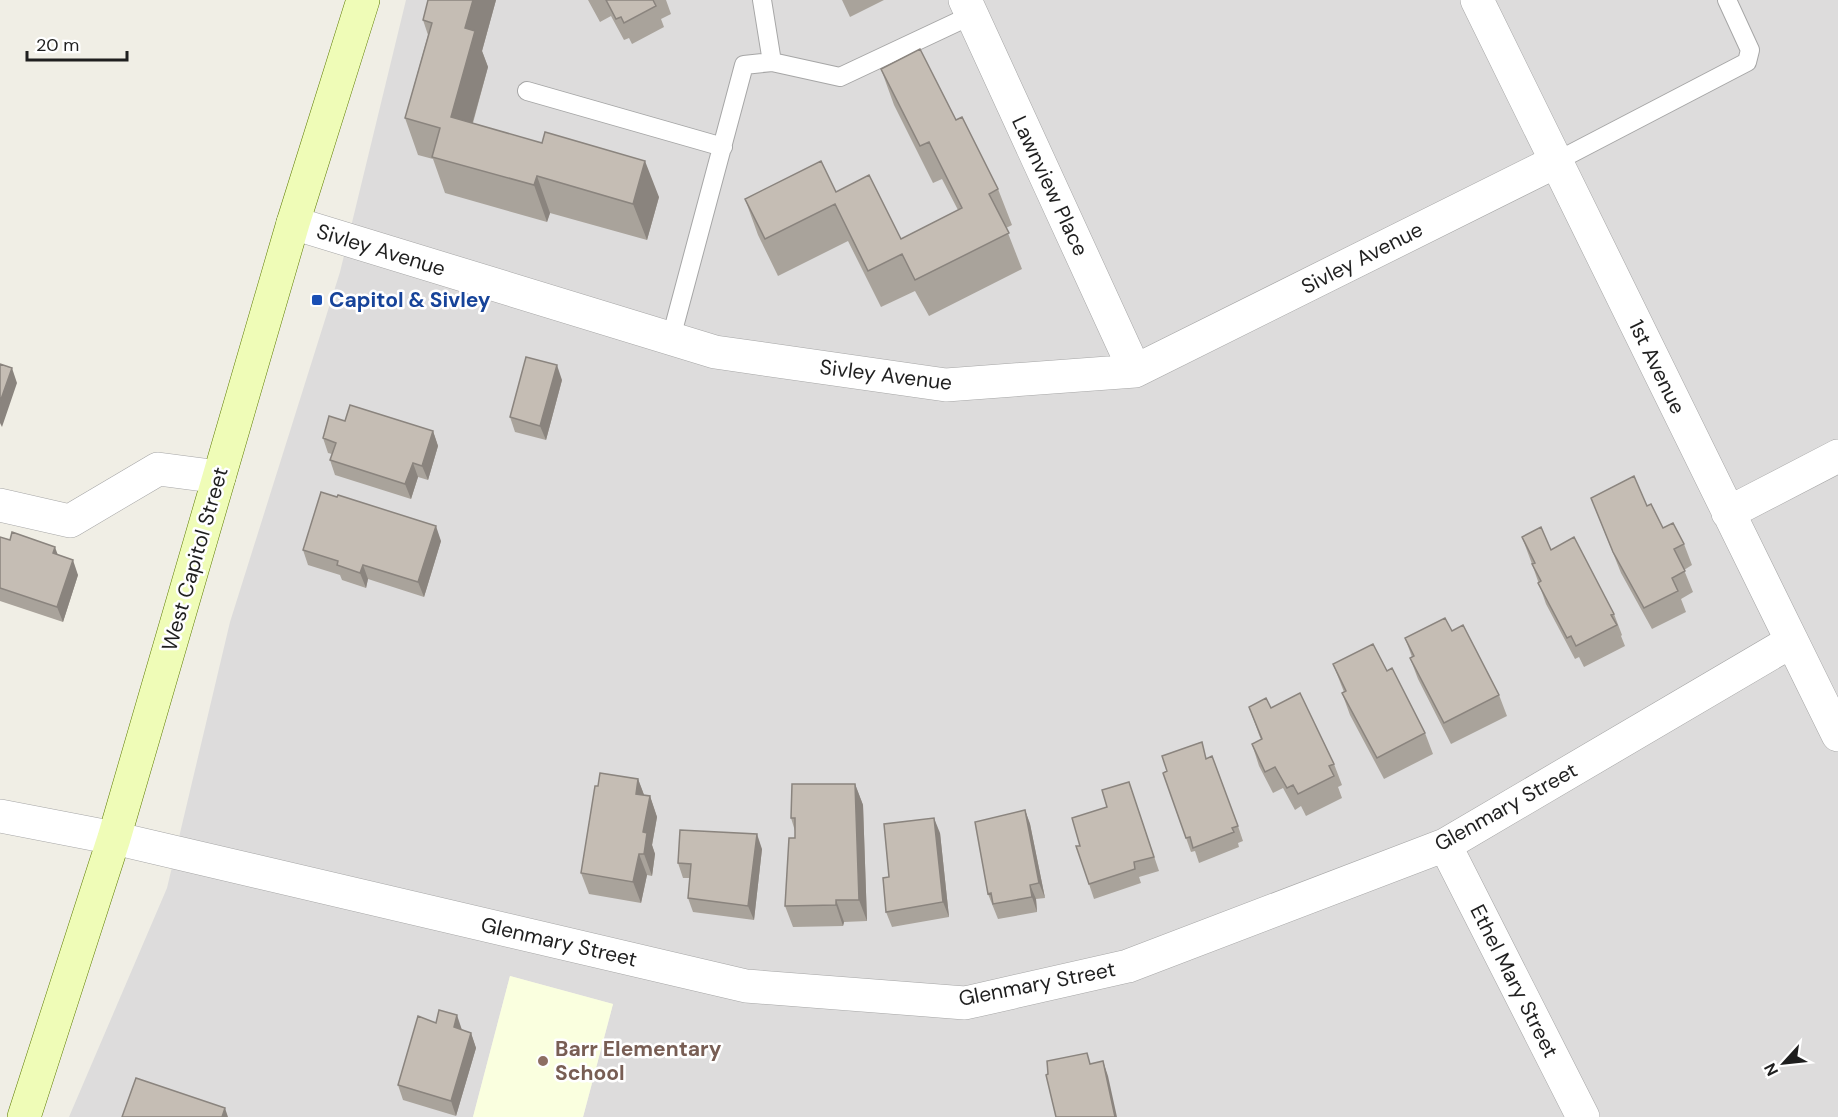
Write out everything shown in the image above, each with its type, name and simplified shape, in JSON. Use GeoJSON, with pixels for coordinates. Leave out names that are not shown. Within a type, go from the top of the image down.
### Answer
{"type":"FeatureCollection","features":[{"type":"Feature","properties":{"kind":"main road","name":"West Capitol Street"},"geometry":{"type":"LineString","coordinates":[[24,1117],[114,838],[293,223],[363,0]]}},
{"type":"Feature","properties":{"kind":"street","name":"1st Avenue"},"geometry":{"type":"LineString","coordinates":[[1477,0],[1838,735]]}},
{"type":"Feature","properties":{"kind":"street","name":"Lawnview Place"},"geometry":{"type":"LineString","coordinates":[[968,7],[1135,371]]}},
{"type":"Feature","properties":{"kind":"street","name":"Sivley Avenue"},"geometry":{"type":"LineString","coordinates":[[293,223],[715,352],[946,385],[1135,371],[1557,161]]}},
{"type":"Feature","properties":{"kind":"street"},"geometry":{"type":"LineString","coordinates":[[1728,513],[1838,456]]}},
{"type":"Feature","properties":{"kind":"street"},"geometry":{"type":"LineString","coordinates":[[0,505],[70,521],[158,469],[219,477]]}},
{"type":"Feature","properties":{"kind":"street","name":"Glenmary Street"},"geometry":{"type":"LineString","coordinates":[[0,816],[114,838],[746,986],[965,1003],[1128,966],[1445,845],[1792,641]]}},
{"type":"Feature","properties":{"kind":"street","name":"Ethel Mary Street"},"geometry":{"type":"LineString","coordinates":[[1445,845],[1583,1117]]}},
{"type":"Feature","properties":{"kind":"lane"},"geometry":{"type":"LineString","coordinates":[[762,0],[772,62]]}},
{"type":"Feature","properties":{"kind":"lane"},"geometry":{"type":"LineString","coordinates":[[1557,161],[1747,62],[1750,50],[1727,0]]}},
{"type":"Feature","properties":{"kind":"lane"},"geometry":{"type":"LineString","coordinates":[[671,338],[744,65],[772,62],[840,78],[968,7]]}},
{"type":"Feature","properties":{"kind":"lane"},"geometry":{"type":"LineString","coordinates":[[526,91],[723,147]]}},
{"type":"Feature","properties":{"kind":"shaded area"},"geometry":{"type":"Polygon","coordinates":[[[406,0],[1838,0],[1838,1117],[583,1117],[613,1004],[510,976],[473,1117],[69,1117],[167,888],[230,622],[340,272],[406,0]]]}},
{"type":"Feature","properties":{"kind":"shaded area","name":"Barr Elementary School"},"geometry":{"type":"Polygon","coordinates":[[[510,976],[613,1004],[583,1117],[473,1117],[510,976]]]}},
{"type":"Feature","properties":{"kind":"building"},"geometry":{"type":"Polygon","coordinates":[[[428,0],[473,0],[465,28],[475,31],[451,117],[542,143],[545,132],[645,161],[633,204],[537,176],[534,185],[432,157],[440,128],[405,118],[432,23],[423,20],[428,0]]]}},
{"type":"Feature","properties":{"kind":"building"},"geometry":{"type":"Polygon","coordinates":[[[606,0],[653,0],[656,6],[624,23],[621,17],[616,19],[606,0]]]}},
{"type":"Feature","properties":{"kind":"building"},"geometry":{"type":"Polygon","coordinates":[[[920,49],[956,120],[962,117],[998,189],[989,194],[1009,233],[915,280],[902,254],[868,271],[835,204],[765,239],[745,199],[821,161],[836,192],[869,175],[901,239],[962,208],[929,142],[920,146],[881,69],[920,49]]]}},
{"type":"Feature","properties":{"kind":"building"},"geometry":{"type":"Polygon","coordinates":[[[526,357],[557,365],[540,426],[510,417],[526,357]]]}},
{"type":"Feature","properties":{"kind":"building"},"geometry":{"type":"Polygon","coordinates":[[[0,364],[12,368],[0,402],[0,364]]]}},
{"type":"Feature","properties":{"kind":"building"},"geometry":{"type":"Polygon","coordinates":[[[350,405],[433,431],[422,466],[413,463],[405,484],[330,460],[336,443],[323,438],[329,416],[345,421],[350,405]]]}},
{"type":"Feature","properties":{"kind":"building"},"geometry":{"type":"Polygon","coordinates":[[[1634,476],[1647,506],[1651,504],[1663,528],[1673,523],[1684,544],[1674,549],[1685,571],[1672,578],[1678,591],[1644,608],[1613,552],[1591,498],[1634,476]]]}},
{"type":"Feature","properties":{"kind":"building"},"geometry":{"type":"Polygon","coordinates":[[[321,492],[337,497],[338,495],[436,526],[418,582],[363,565],[360,573],[337,565],[338,561],[303,550],[321,492]]]}},
{"type":"Feature","properties":{"kind":"building"},"geometry":{"type":"Polygon","coordinates":[[[1541,527],[1551,550],[1574,537],[1614,614],[1611,615],[1617,625],[1576,646],[1571,636],[1567,638],[1538,583],[1541,581],[1532,564],[1535,563],[1522,537],[1541,527]]]}},
{"type":"Feature","properties":{"kind":"building"},"geometry":{"type":"Polygon","coordinates":[[[12,532],[55,547],[53,553],[73,560],[57,607],[0,588],[0,537],[10,540],[12,532]]]}},
{"type":"Feature","properties":{"kind":"building"},"geometry":{"type":"Polygon","coordinates":[[[1445,618],[1452,631],[1463,625],[1499,695],[1444,723],[1410,658],[1414,656],[1405,638],[1445,618]]]}},
{"type":"Feature","properties":{"kind":"building"},"geometry":{"type":"Polygon","coordinates":[[[1373,644],[1387,671],[1392,668],[1425,733],[1377,758],[1342,693],[1346,691],[1333,664],[1373,644]]]}},
{"type":"Feature","properties":{"kind":"building"},"geometry":{"type":"Polygon","coordinates":[[[1300,693],[1334,764],[1329,766],[1334,776],[1298,794],[1293,785],[1287,788],[1275,767],[1265,772],[1252,744],[1262,739],[1249,707],[1266,698],[1271,708],[1300,693]]]}},
{"type":"Feature","properties":{"kind":"building"},"geometry":{"type":"Polygon","coordinates":[[[1202,742],[1206,759],[1212,756],[1238,826],[1232,828],[1234,832],[1193,848],[1190,837],[1186,838],[1163,773],[1167,771],[1162,756],[1202,742]]]}},
{"type":"Feature","properties":{"kind":"building"},"geometry":{"type":"Polygon","coordinates":[[[600,773],[638,779],[636,794],[650,796],[643,832],[647,833],[644,854],[639,854],[633,882],[581,873],[595,786],[598,786],[600,773]]]}},
{"type":"Feature","properties":{"kind":"building"},"geometry":{"type":"Polygon","coordinates":[[[1129,782],[1154,857],[1134,862],[1135,869],[1089,884],[1076,846],[1080,846],[1072,818],[1107,807],[1102,790],[1129,782]]]}},
{"type":"Feature","properties":{"kind":"building"},"geometry":{"type":"Polygon","coordinates":[[[792,784],[855,784],[859,900],[836,900],[836,905],[785,906],[789,838],[795,838],[795,818],[791,818],[792,784]]]}},
{"type":"Feature","properties":{"kind":"building"},"geometry":{"type":"Polygon","coordinates":[[[1025,810],[1039,883],[1030,885],[1032,897],[993,904],[991,893],[988,894],[975,822],[1025,810]]]}},
{"type":"Feature","properties":{"kind":"building"},"geometry":{"type":"Polygon","coordinates":[[[934,818],[943,902],[886,912],[883,878],[889,877],[884,824],[934,818]]]}},
{"type":"Feature","properties":{"kind":"building"},"geometry":{"type":"Polygon","coordinates":[[[680,830],[757,834],[748,906],[688,898],[691,864],[678,863],[680,830]]]}},
{"type":"Feature","properties":{"kind":"building"},"geometry":{"type":"Polygon","coordinates":[[[439,1010],[457,1015],[454,1027],[471,1033],[451,1101],[398,1085],[418,1016],[436,1023],[439,1010]]]}},
{"type":"Feature","properties":{"kind":"building"},"geometry":{"type":"Polygon","coordinates":[[[1087,1053],[1090,1064],[1103,1061],[1115,1117],[1056,1117],[1046,1075],[1048,1074],[1047,1061],[1087,1053]]]}},
{"type":"Feature","properties":{"kind":"building"},"geometry":{"type":"Polygon","coordinates":[[[136,1078],[225,1108],[222,1117],[122,1117],[136,1078]]]}},
{"type":"Feature","properties":{"kind":"place","name":"Capitol & Sivley"},"geometry":{"type":"Point","coordinates":[317,300]}},
{"type":"Feature","properties":{"kind":"place","name":"Barr Elementary School"},"geometry":{"type":"Point","coordinates":[543,1061]}}]}
